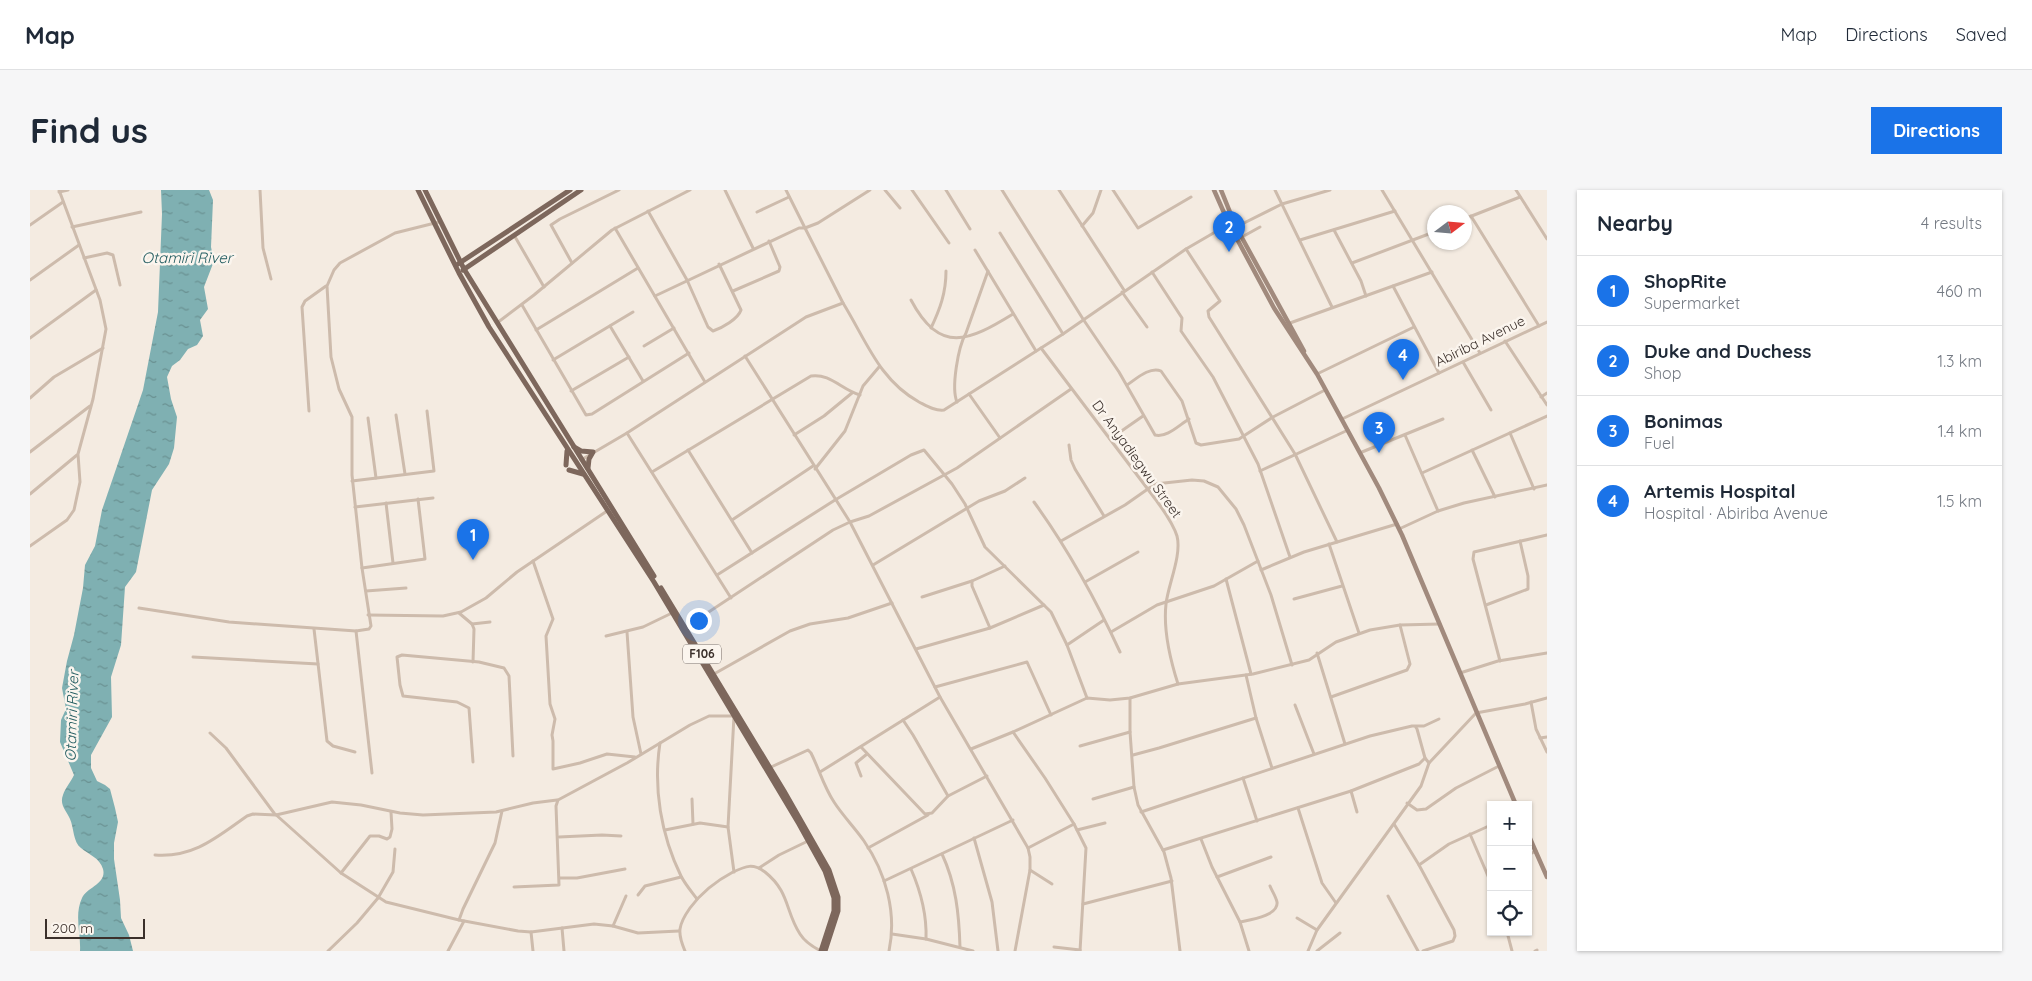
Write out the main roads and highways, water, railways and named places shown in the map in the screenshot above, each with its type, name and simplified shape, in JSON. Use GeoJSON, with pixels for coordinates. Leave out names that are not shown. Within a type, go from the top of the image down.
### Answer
{"type":"FeatureCollection","features":[{"type":"Feature","properties":{"kind":"main road","name":"F106"},"geometry":{"type":"LineString","coordinates":[[418,190],[497,324],[582,460],[673,613],[714,674],[768,769],[829,870],[838,897],[838,911],[825,951]]}},
{"type":"Feature","properties":{"kind":"main road","name":"F106"},"geometry":{"type":"LineString","coordinates":[[425,190],[455,266],[488,325],[607,511],[686,627],[734,716],[768,769]]}},
{"type":"Feature","properties":{"kind":"main road"},"geometry":{"type":"LineString","coordinates":[[455,266],[570,190]]}},
{"type":"Feature","properties":{"kind":"main road"},"geometry":{"type":"LineString","coordinates":[[459,272],[581,190]]}},
{"type":"Feature","properties":{"kind":"main road"},"geometry":{"type":"LineString","coordinates":[[1214,190],[1229,224],[1274,308],[1317,374],[1362,452],[1398,527],[1514,801]]}},
{"type":"Feature","properties":{"kind":"main road"},"geometry":{"type":"LineString","coordinates":[[1221,190],[1236,227],[1290,322],[1310,363]]}},
{"type":"Feature","properties":{"kind":"main road"},"geometry":{"type":"LineString","coordinates":[[1274,308],[1279,304]]}},
{"type":"Feature","properties":{"kind":"main road"},"geometry":{"type":"LineString","coordinates":[[574,447],[581,451],[593,452],[588,464],[588,470]]}},
{"type":"Feature","properties":{"kind":"main road"},"geometry":{"type":"LineString","coordinates":[[566,448],[566,465]]}},
{"type":"Feature","properties":{"kind":"main road"},"geometry":{"type":"LineString","coordinates":[[570,470],[583,474]]}},
{"type":"Feature","properties":{"kind":"main road","name":"F106"},"geometry":{"type":"LineString","coordinates":[[800,822],[808,841],[826,871],[834,898],[834,911],[821,951]]}},
{"type":"Feature","properties":{"kind":"main road"},"geometry":{"type":"LineString","coordinates":[[1532,842],[1547,877]]}},
{"type":"Feature","properties":{"kind":"water","name":"Otamiri River"},"geometry":{"type":"Polygon","coordinates":[[[161,190],[209,190],[213,200],[211,247],[214,261],[204,287],[208,309],[200,320],[203,336],[197,345],[188,349],[180,360],[172,366],[167,377],[177,417],[174,448],[169,464],[152,490],[136,572],[125,587],[121,645],[111,677],[112,717],[91,755],[91,768],[97,781],[110,789],[118,822],[114,843],[114,859],[121,918],[129,935],[133,951],[80,951],[78,911],[82,898],[102,878],[103,869],[94,857],[76,842],[69,816],[62,802],[64,792],[74,775],[60,742],[61,720],[66,709],[62,688],[83,588],[85,565],[95,546],[102,510],[143,390],[158,312],[162,214],[161,190]]]}},
{"type":"Feature","properties":{"kind":"place","name":"Duke and Duchess"},"geometry":{"type":"Point","coordinates":[1229,252]}},
{"type":"Feature","properties":{"kind":"place","name":"Artemis Hospital"},"geometry":{"type":"Point","coordinates":[1403,380]}},
{"type":"Feature","properties":{"kind":"place","name":"Bonimas"},"geometry":{"type":"Point","coordinates":[1379,453]}},
{"type":"Feature","properties":{"kind":"place","name":"ShopRite"},"geometry":{"type":"Point","coordinates":[473,560]}}]}
